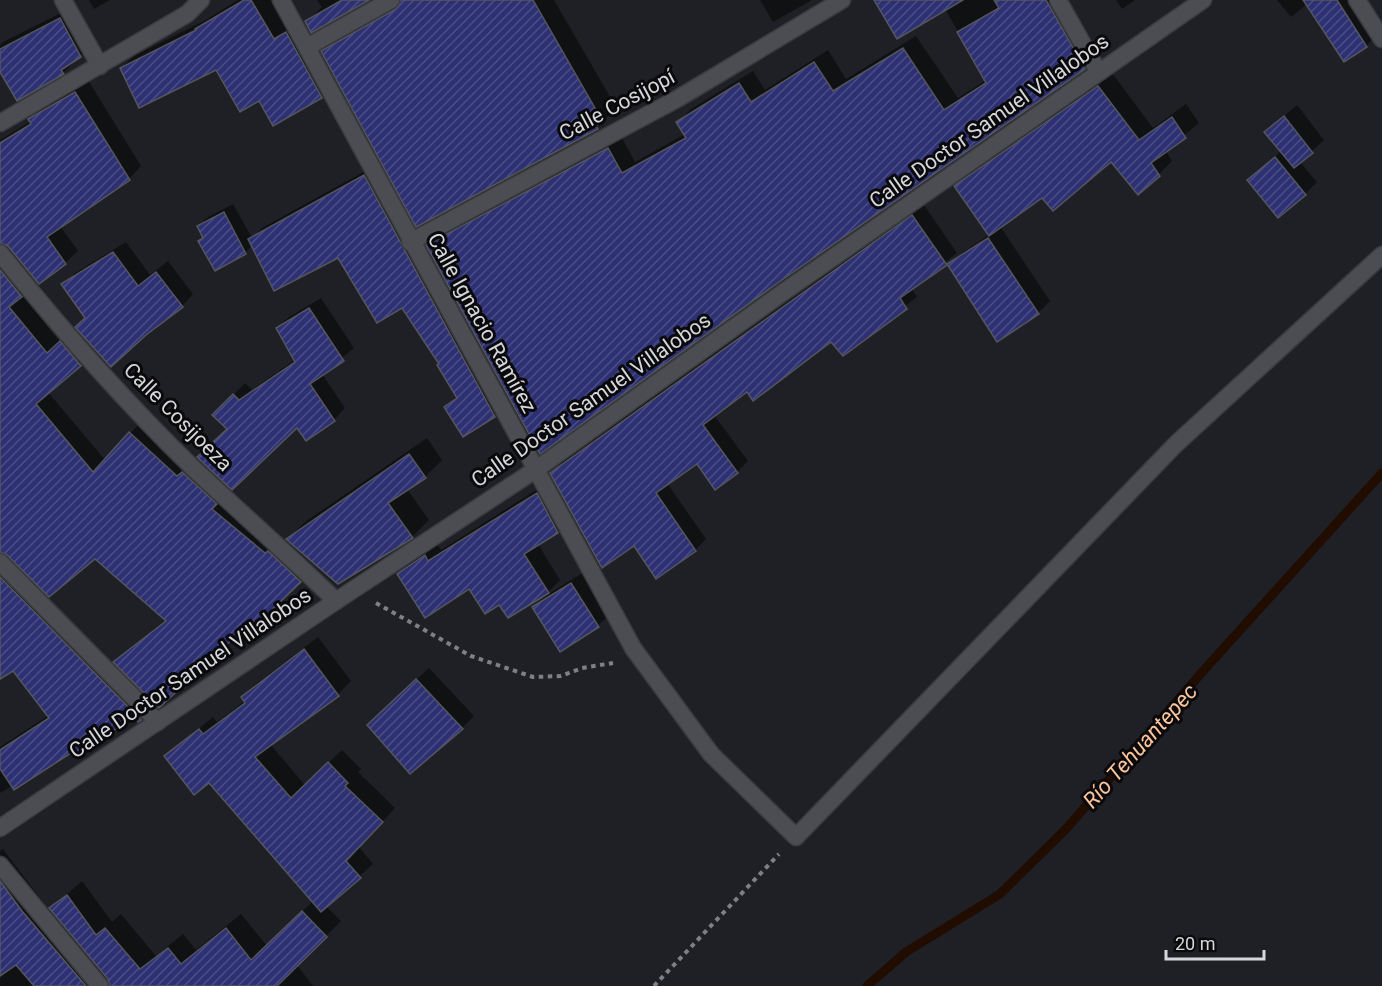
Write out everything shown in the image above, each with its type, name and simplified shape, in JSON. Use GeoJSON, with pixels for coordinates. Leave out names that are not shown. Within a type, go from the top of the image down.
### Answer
{"type":"FeatureCollection","features":[{"type":"Feature","properties":{"kind":"street"},"geometry":{"type":"LineString","coordinates":[[63,0],[100,66]]}},
{"type":"Feature","properties":{"kind":"street"},"geometry":{"type":"LineString","coordinates":[[0,123],[186,14],[201,0]]}},
{"type":"Feature","properties":{"kind":"street","name":"Calle Ignacio Ramírez"},"geometry":{"type":"LineString","coordinates":[[281,0],[410,242],[538,468],[633,648],[711,754],[796,837]]}},
{"type":"Feature","properties":{"kind":"street"},"geometry":{"type":"LineString","coordinates":[[307,47],[391,0]]}},
{"type":"Feature","properties":{"kind":"street","name":"Calle Cosijopí"},"geometry":{"type":"LineString","coordinates":[[410,242],[677,99],[842,0]]}},
{"type":"Feature","properties":{"kind":"street"},"geometry":{"type":"LineString","coordinates":[[1058,0],[1098,71]]}},
{"type":"Feature","properties":{"kind":"street","name":"Calle Doctor Samuel Villalobos"},"geometry":{"type":"LineString","coordinates":[[0,828],[352,590],[538,468],[1098,71],[1203,0]]}},
{"type":"Feature","properties":{"kind":"street"},"geometry":{"type":"LineString","coordinates":[[1357,0],[1382,39]]}},
{"type":"Feature","properties":{"kind":"street","name":"Calle Cosijoeza"},"geometry":{"type":"LineString","coordinates":[[0,253],[64,334],[192,466],[272,537],[336,601]]}},
{"type":"Feature","properties":{"kind":"street"},"geometry":{"type":"LineString","coordinates":[[796,837],[1176,444],[1382,255]]}},
{"type":"Feature","properties":{"kind":"street"},"geometry":{"type":"LineString","coordinates":[[0,562],[158,722]]}},
{"type":"Feature","properties":{"kind":"street"},"geometry":{"type":"LineString","coordinates":[[0,865],[100,986]]}},
{"type":"Feature","properties":{"kind":"path"},"geometry":{"type":"LineString","coordinates":[[352,590],[471,656],[533,677],[561,676],[582,668],[621,662],[646,666]]}},
{"type":"Feature","properties":{"kind":"path"},"geometry":{"type":"LineString","coordinates":[[654,986],[796,837]]}},
{"type":"Feature","properties":{"kind":"building"},"geometry":{"type":"Polygon","coordinates":[[[244,0],[251,0],[274,39],[286,32],[322,98],[273,126],[259,101],[240,112],[216,70],[139,108],[120,68],[196,30],[244,0]]]}},
{"type":"Feature","properties":{"kind":"building"},"geometry":{"type":"Polygon","coordinates":[[[342,0],[369,0],[311,33],[305,21],[342,0]]]}},
{"type":"Feature","properties":{"kind":"building"},"geometry":{"type":"Polygon","coordinates":[[[401,0],[533,0],[603,122],[596,126],[598,129],[416,227],[321,51],[396,9],[401,0]]]}},
{"type":"Feature","properties":{"kind":"building"},"geometry":{"type":"Polygon","coordinates":[[[874,0],[963,0],[897,39],[874,0]]]}},
{"type":"Feature","properties":{"kind":"building"},"geometry":{"type":"Polygon","coordinates":[[[994,0],[1046,0],[1085,69],[779,282],[540,454],[426,245],[608,148],[622,173],[686,138],[676,122],[739,83],[751,102],[814,62],[833,91],[903,48],[944,110],[986,83],[957,32],[999,8],[994,0]]]}},
{"type":"Feature","properties":{"kind":"building"},"geometry":{"type":"Polygon","coordinates":[[[1303,0],[1337,0],[1367,47],[1344,62],[1303,0]]]}},
{"type":"Feature","properties":{"kind":"building"},"geometry":{"type":"Polygon","coordinates":[[[60,18],[81,57],[61,70],[64,74],[17,101],[0,72],[0,49],[60,18]]]}},
{"type":"Feature","properties":{"kind":"building"},"geometry":{"type":"Polygon","coordinates":[[[1098,86],[1139,140],[1172,117],[1186,138],[1151,163],[1160,176],[1138,195],[1111,162],[1053,211],[1042,198],[989,236],[954,186],[1098,86]]]}},
{"type":"Feature","properties":{"kind":"building"},"geometry":{"type":"Polygon","coordinates":[[[75,92],[130,180],[47,237],[66,264],[39,284],[8,246],[0,243],[0,143],[31,124],[28,119],[75,92]]]}},
{"type":"Feature","properties":{"kind":"building"},"geometry":{"type":"Polygon","coordinates":[[[1284,116],[1313,153],[1294,168],[1264,132],[1284,116]]]}},
{"type":"Feature","properties":{"kind":"building"},"geometry":{"type":"Polygon","coordinates":[[[1275,157],[1306,195],[1278,218],[1247,180],[1275,157]]]}},
{"type":"Feature","properties":{"kind":"building"},"geometry":{"type":"Polygon","coordinates":[[[364,175],[495,417],[463,437],[444,407],[457,398],[437,365],[439,364],[402,308],[377,323],[338,258],[274,291],[248,239],[364,175]]]}},
{"type":"Feature","properties":{"kind":"building"},"geometry":{"type":"Polygon","coordinates":[[[224,212],[246,254],[215,271],[198,241],[203,238],[197,226],[224,212]]]}},
{"type":"Feature","properties":{"kind":"building"},"geometry":{"type":"Polygon","coordinates":[[[912,215],[947,265],[900,298],[907,309],[843,356],[831,342],[753,401],[747,392],[703,425],[738,473],[715,490],[697,464],[656,493],[696,551],[656,579],[634,546],[602,568],[550,473],[912,215]]]}},
{"type":"Feature","properties":{"kind":"building"},"geometry":{"type":"Polygon","coordinates":[[[988,238],[1039,314],[997,342],[947,264],[988,238]]]}},
{"type":"Feature","properties":{"kind":"building"},"geometry":{"type":"Polygon","coordinates":[[[113,252],[138,286],[156,272],[183,307],[146,335],[111,367],[75,327],[85,318],[61,284],[113,252]]]}},
{"type":"Feature","properties":{"kind":"building"},"geometry":{"type":"Polygon","coordinates":[[[0,270],[22,297],[9,307],[47,353],[60,341],[81,366],[36,404],[93,472],[129,432],[177,476],[182,472],[217,504],[212,509],[265,553],[268,551],[301,582],[257,624],[253,620],[159,708],[113,662],[166,621],[95,559],[49,597],[7,555],[0,552],[0,270]]]}},
{"type":"Feature","properties":{"kind":"building"},"geometry":{"type":"Polygon","coordinates":[[[309,308],[344,361],[310,384],[335,421],[306,441],[297,428],[232,490],[197,457],[227,429],[212,415],[233,394],[239,400],[295,362],[276,328],[309,308]]]}},
{"type":"Feature","properties":{"kind":"building"},"geometry":{"type":"Polygon","coordinates":[[[409,454],[426,478],[388,503],[413,538],[338,584],[286,539],[409,454]]]}},
{"type":"Feature","properties":{"kind":"building"},"geometry":{"type":"Polygon","coordinates":[[[537,493],[558,533],[524,554],[549,593],[508,618],[499,605],[485,614],[469,589],[425,618],[397,574],[425,555],[428,561],[537,493]]]}},
{"type":"Feature","properties":{"kind":"building"},"geometry":{"type":"Polygon","coordinates":[[[0,577],[141,720],[138,722],[134,717],[77,754],[74,751],[14,790],[0,769],[0,750],[49,718],[13,671],[0,679],[0,577]]]}},
{"type":"Feature","properties":{"kind":"building"},"geometry":{"type":"Polygon","coordinates":[[[571,583],[599,627],[560,652],[532,607],[571,583]]]}},
{"type":"Feature","properties":{"kind":"building"},"geometry":{"type":"Polygon","coordinates":[[[304,649],[339,696],[255,757],[291,798],[328,762],[348,783],[345,786],[383,822],[346,861],[361,878],[321,912],[209,783],[194,795],[164,756],[199,729],[203,734],[245,703],[241,697],[304,649]]]}},
{"type":"Feature","properties":{"kind":"building"},"geometry":{"type":"Polygon","coordinates":[[[416,679],[463,729],[410,774],[367,725],[416,679]]]}},
{"type":"Feature","properties":{"kind":"building"},"geometry":{"type":"Polygon","coordinates":[[[0,881],[22,911],[86,986],[34,986],[16,965],[0,976],[0,881]]]}},
{"type":"Feature","properties":{"kind":"building"},"geometry":{"type":"Polygon","coordinates":[[[67,895],[96,935],[105,928],[140,969],[168,948],[181,964],[226,928],[251,960],[302,911],[327,937],[277,986],[110,986],[108,979],[49,908],[67,895]]]}},
{"type":"Feature","properties":{"kind":"waterway","name":"Río Tehuantepec"},"geometry":{"type":"LineString","coordinates":[[867,986],[906,952],[1000,894],[1065,830],[1204,670],[1382,473]]}}]}
